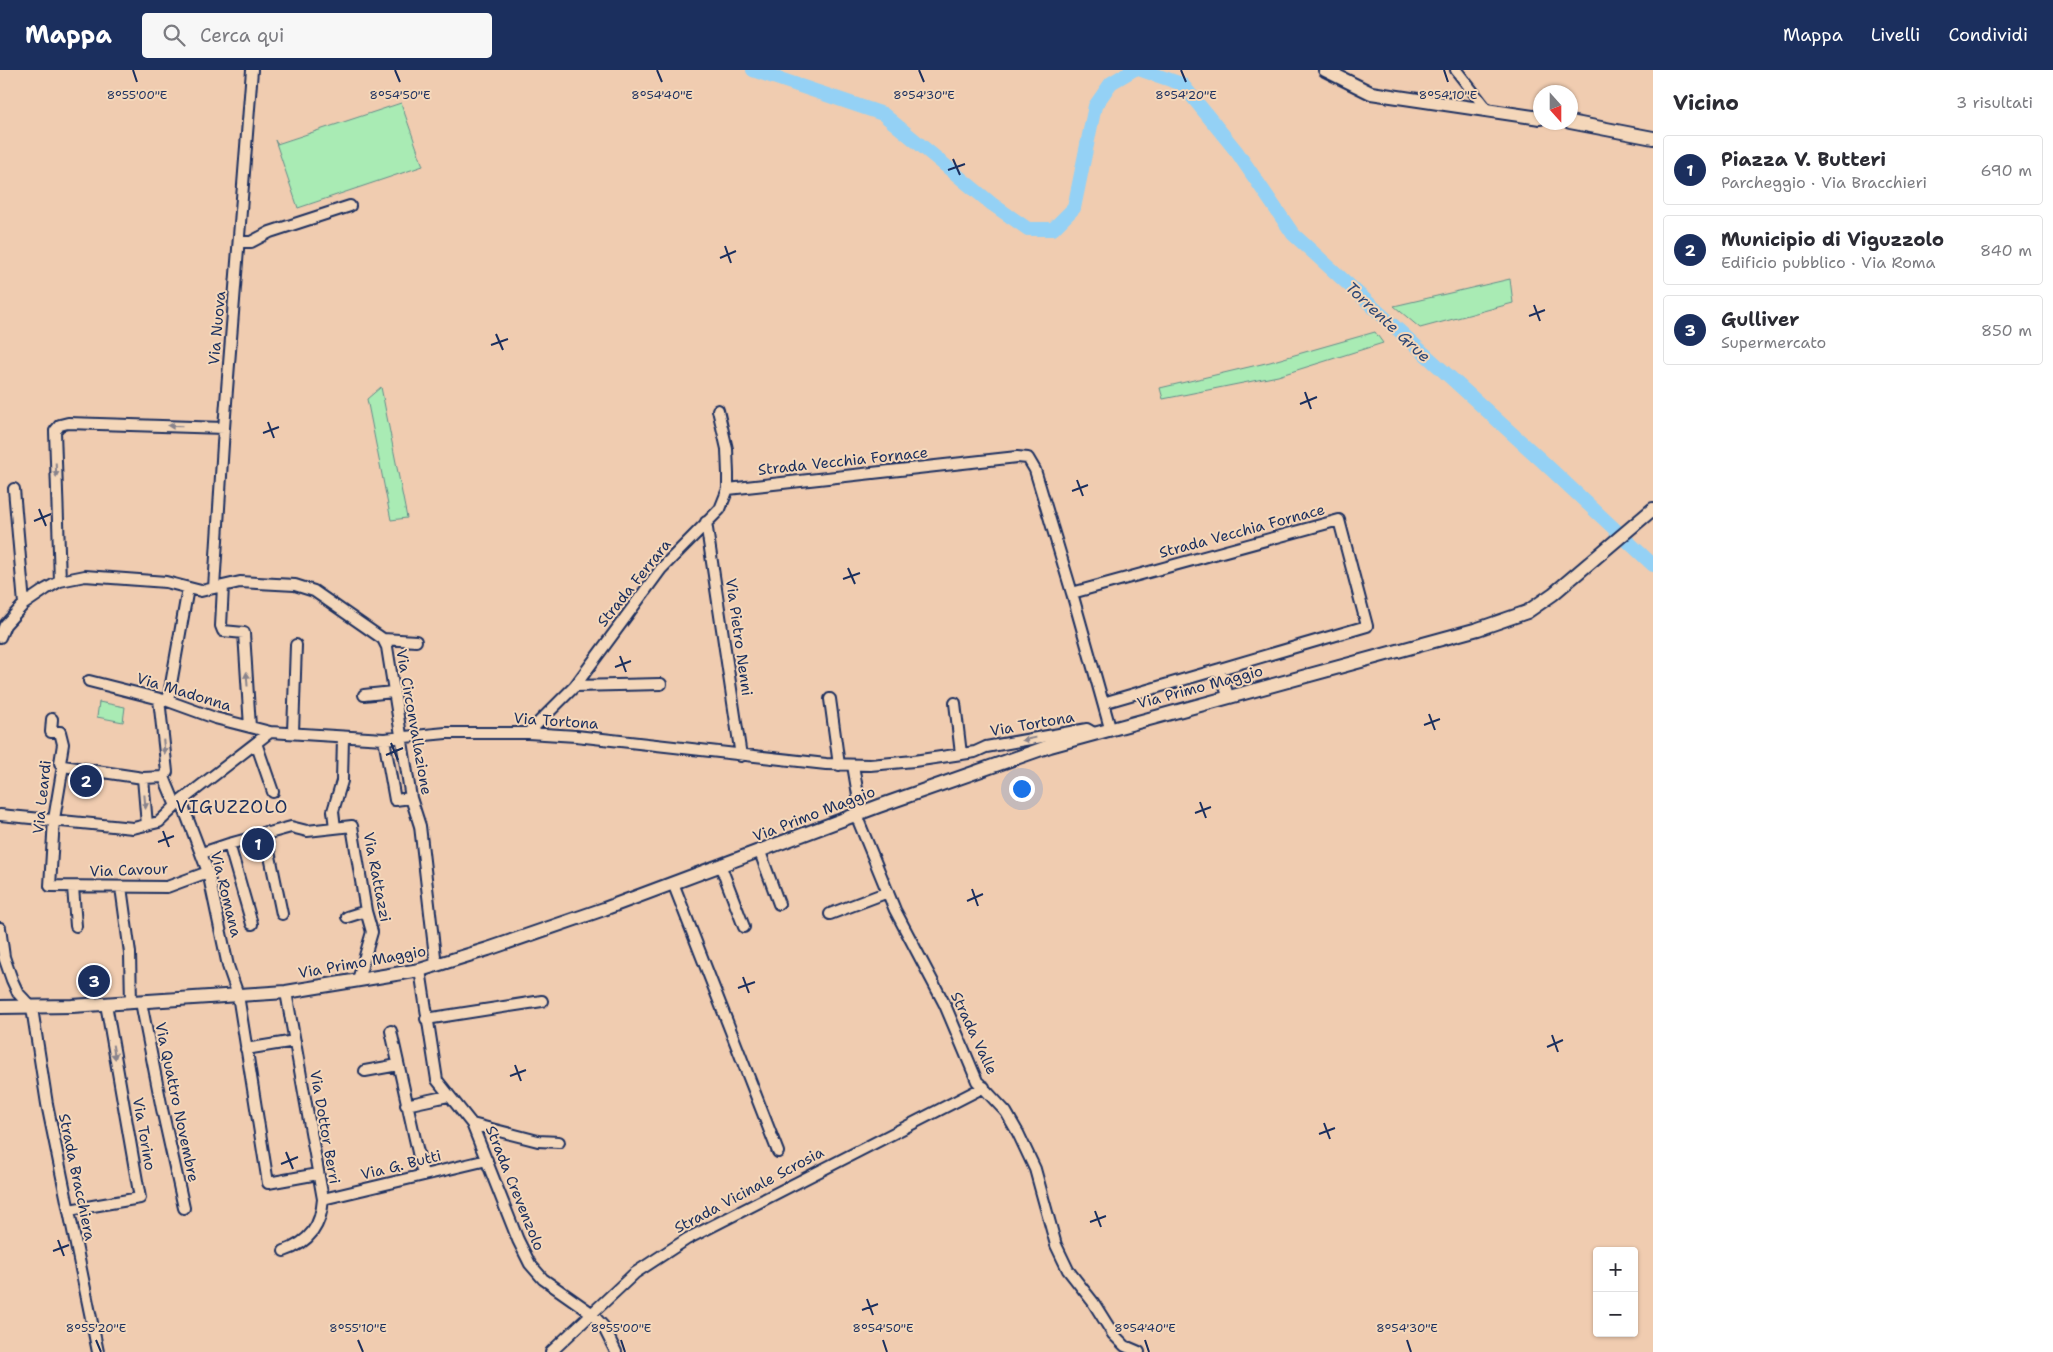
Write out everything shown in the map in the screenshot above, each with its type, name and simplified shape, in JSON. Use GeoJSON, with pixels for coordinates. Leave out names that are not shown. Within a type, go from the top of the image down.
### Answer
{"type":"FeatureCollection","features":[{"type":"Feature","properties":{"kind":"main road"},"geometry":{"type":"LineString","coordinates":[[1325,70],[1372,93],[1533,117]]}},
{"type":"Feature","properties":{"kind":"main road"},"geometry":{"type":"LineString","coordinates":[[1578,124],[1653,138]]}},
{"type":"Feature","properties":{"kind":"main road","name":"Via Primo Maggio"},"geometry":{"type":"LineString","coordinates":[[0,1007],[32,1008],[286,992],[420,970],[488,949],[721,867],[858,814],[993,765],[1110,728],[1478,629],[1527,612],[1553,594],[1653,509]]}},
{"type":"Feature","properties":{"kind":"street","name":"Via Nuova"},"geometry":{"type":"LineString","coordinates":[[250,727],[244,633],[223,631],[218,587],[224,428],[252,70]]}},
{"type":"Feature","properties":{"kind":"street"},"geometry":{"type":"LineString","coordinates":[[1456,70],[1488,111]]}},
{"type":"Feature","properties":{"kind":"street"},"geometry":{"type":"LineString","coordinates":[[239,242],[251,242],[270,232],[350,206]]}},
{"type":"Feature","properties":{"kind":"street","name":"Strada Ferrara"},"geometry":{"type":"LineString","coordinates":[[528,733],[575,686],[661,569],[720,509],[728,489],[728,449],[718,410]]}},
{"type":"Feature","properties":{"kind":"street"},"geometry":{"type":"LineString","coordinates":[[60,581],[55,431],[60,424],[224,428]]}},
{"type":"Feature","properties":{"kind":"street","name":"Strada Vecchia Fornace"},"geometry":{"type":"LineString","coordinates":[[728,489],[917,466],[1020,456],[1028,458],[1035,470],[1072,593],[1102,703],[1367,626],[1339,520],[1072,593]]}},
{"type":"Feature","properties":{"kind":"street"},"geometry":{"type":"LineString","coordinates":[[14,489],[24,604]]}},
{"type":"Feature","properties":{"kind":"street","name":"Via Pietro Nenni"},"geometry":{"type":"LineString","coordinates":[[706,522],[741,756]]}},
{"type":"Feature","properties":{"kind":"street","name":"Via Circonvallazione"},"geometry":{"type":"LineString","coordinates":[[0,637],[5,625],[24,604],[60,581],[85,576],[166,582],[201,591],[240,582],[295,585],[314,591],[383,639],[387,647],[411,798],[420,826],[436,965]]}},
{"type":"Feature","properties":{"kind":"street"},"geometry":{"type":"LineString","coordinates":[[62,766],[143,778],[164,776],[167,772],[164,700],[188,588]]}},
{"type":"Feature","properties":{"kind":"street"},"geometry":{"type":"LineString","coordinates":[[383,639],[416,641]]}},
{"type":"Feature","properties":{"kind":"street"},"geometry":{"type":"LineString","coordinates":[[293,732],[296,645]]}},
{"type":"Feature","properties":{"kind":"street"},"geometry":{"type":"LineString","coordinates":[[1220,670],[1228,696]]}},
{"type":"Feature","properties":{"kind":"street","name":"Via Madonna"},"geometry":{"type":"LineString","coordinates":[[89,681],[164,700],[270,732]]}},
{"type":"Feature","properties":{"kind":"street"},"geometry":{"type":"LineString","coordinates":[[575,686],[661,684]]}},
{"type":"Feature","properties":{"kind":"street"},"geometry":{"type":"LineString","coordinates":[[364,695],[393,692]]}},
{"type":"Feature","properties":{"kind":"street"},"geometry":{"type":"LineString","coordinates":[[830,698],[839,765]]}},
{"type":"Feature","properties":{"kind":"street"},"geometry":{"type":"LineString","coordinates":[[955,703],[961,754]]}},
{"type":"Feature","properties":{"kind":"street"},"geometry":{"type":"LineString","coordinates":[[1102,703],[1110,728]]}},
{"type":"Feature","properties":{"kind":"street","name":"Via Leardi"},"geometry":{"type":"LineString","coordinates":[[50,886],[54,820],[62,766],[60,763],[62,740],[60,732],[51,732],[52,719]]}},
{"type":"Feature","properties":{"kind":"street","name":"Via Tortona"},"geometry":{"type":"LineString","coordinates":[[270,732],[384,739],[446,733],[528,733],[576,736],[741,756],[839,765],[914,761],[975,752],[986,748],[1066,732],[1087,729],[1094,733]]}},
{"type":"Feature","properties":{"kind":"street"},"geometry":{"type":"LineString","coordinates":[[0,815],[54,820],[81,825],[133,828],[159,822],[270,732]]}},
{"type":"Feature","properties":{"kind":"street"},"geometry":{"type":"LineString","coordinates":[[202,853],[230,847],[265,832],[291,827],[307,831],[335,828],[334,811],[342,781],[343,737]]}},
{"type":"Feature","properties":{"kind":"street"},"geometry":{"type":"LineString","coordinates":[[384,739],[395,800],[411,798]]}},
{"type":"Feature","properties":{"kind":"street"},"geometry":{"type":"LineString","coordinates":[[256,743],[273,792]]}},
{"type":"Feature","properties":{"kind":"street","name":"Via Tortona"},"geometry":{"type":"LineString","coordinates":[[975,752],[984,755],[993,765]]}},
{"type":"Feature","properties":{"kind":"street","name":"Strada Valle"},"geometry":{"type":"LineString","coordinates":[[853,765],[858,814],[888,892],[945,1005],[977,1081],[1006,1112],[1018,1133],[1035,1169],[1056,1245],[1068,1270],[1093,1302],[1113,1334],[1125,1346],[1139,1352]]}},
{"type":"Feature","properties":{"kind":"street","name":"Via Romana"},"geometry":{"type":"LineString","coordinates":[[164,776],[202,853],[208,872],[228,966],[238,995],[268,1183],[318,1174]]}},
{"type":"Feature","properties":{"kind":"street"},"geometry":{"type":"LineString","coordinates":[[143,778],[147,825]]}},
{"type":"Feature","properties":{"kind":"street","name":"Via Rattazzi"},"geometry":{"type":"LineString","coordinates":[[335,828],[352,826],[366,911],[372,932],[358,980]]}},
{"type":"Feature","properties":{"kind":"street"},"geometry":{"type":"LineString","coordinates":[[265,832],[282,914]]}},
{"type":"Feature","properties":{"kind":"street"},"geometry":{"type":"LineString","coordinates":[[230,847],[252,924]]}},
{"type":"Feature","properties":{"kind":"street"},"geometry":{"type":"LineString","coordinates":[[760,852],[779,904]]}},
{"type":"Feature","properties":{"kind":"street"},"geometry":{"type":"LineString","coordinates":[[721,867],[744,927]]}},
{"type":"Feature","properties":{"kind":"street","name":"Via Cavour"},"geometry":{"type":"LineString","coordinates":[[50,886],[167,887],[208,872]]}},
{"type":"Feature","properties":{"kind":"street"},"geometry":{"type":"LineString","coordinates":[[673,883],[778,1152]]}},
{"type":"Feature","properties":{"kind":"street"},"geometry":{"type":"LineString","coordinates":[[74,886],[76,926]]}},
{"type":"Feature","properties":{"kind":"street","name":"Via Quattro Novembre"},"geometry":{"type":"LineString","coordinates":[[120,887],[136,1002],[184,1208]]}},
{"type":"Feature","properties":{"kind":"street"},"geometry":{"type":"LineString","coordinates":[[830,914],[888,892]]}},
{"type":"Feature","properties":{"kind":"street"},"geometry":{"type":"LineString","coordinates":[[347,917],[366,911]]}},
{"type":"Feature","properties":{"kind":"street"},"geometry":{"type":"LineString","coordinates":[[0,928],[4,957],[12,980],[18,993],[32,1008]]}},
{"type":"Feature","properties":{"kind":"street","name":"Strada Crevenzolo"},"geometry":{"type":"LineString","coordinates":[[420,970],[426,1019],[437,1080],[472,1124],[518,1240],[530,1264],[543,1279],[590,1312],[603,1326],[616,1352]]}},
{"type":"Feature","properties":{"kind":"street","name":"Via Dottor Berri"},"geometry":{"type":"LineString","coordinates":[[284,1251],[300,1246],[309,1236],[322,1213],[323,1199],[286,992]]}},
{"type":"Feature","properties":{"kind":"street"},"geometry":{"type":"LineString","coordinates":[[426,1019],[542,1001]]}},
{"type":"Feature","properties":{"kind":"street","name":"Via Torino"},"geometry":{"type":"LineString","coordinates":[[69,1210],[140,1198],[106,1004]]}},
{"type":"Feature","properties":{"kind":"street","name":"Strada Bracchiera"},"geometry":{"type":"LineString","coordinates":[[32,1008],[47,1104],[98,1352]]}},
{"type":"Feature","properties":{"kind":"street"},"geometry":{"type":"LineString","coordinates":[[391,1031],[423,1175]]}},
{"type":"Feature","properties":{"kind":"street"},"geometry":{"type":"LineString","coordinates":[[246,1049],[295,1041]]}},
{"type":"Feature","properties":{"kind":"street"},"geometry":{"type":"LineString","coordinates":[[365,1072],[398,1065]]}},
{"type":"Feature","properties":{"kind":"street","name":"Strada Vicinale Scrosia"},"geometry":{"type":"LineString","coordinates":[[550,1352],[590,1312],[635,1273],[687,1239],[984,1087]]}},
{"type":"Feature","properties":{"kind":"street"},"geometry":{"type":"LineString","coordinates":[[406,1105],[448,1096]]}},
{"type":"Feature","properties":{"kind":"street"},"geometry":{"type":"LineString","coordinates":[[472,1124],[538,1141],[559,1142]]}},
{"type":"Feature","properties":{"kind":"street","name":"Via G. Butti"},"geometry":{"type":"LineString","coordinates":[[323,1199],[486,1160]]}},
{"type":"Feature","properties":{"kind":"green space"},"geometry":{"type":"Polygon","coordinates":[[[401,103],[423,166],[298,208],[275,140],[277,144],[401,103]]]}},
{"type":"Feature","properties":{"kind":"green space"},"geometry":{"type":"Polygon","coordinates":[[[1510,279],[1513,303],[1420,328],[1394,306],[1510,279]]]}},
{"type":"Feature","properties":{"kind":"green space"},"geometry":{"type":"Polygon","coordinates":[[[1375,332],[1383,343],[1278,376],[1163,399],[1160,388],[1270,362],[1375,332]]]}},
{"type":"Feature","properties":{"kind":"green space"},"geometry":{"type":"Polygon","coordinates":[[[381,387],[407,518],[391,520],[367,399],[381,387]]]}},
{"type":"Feature","properties":{"kind":"green space"},"geometry":{"type":"Polygon","coordinates":[[[99,702],[125,707],[123,722],[97,717],[99,702]]]}},
{"type":"Feature","properties":{"kind":"waterway","name":"Torrente Grue"},"geometry":{"type":"LineString","coordinates":[[753,70],[883,114],[992,204],[1028,229],[1053,229],[1074,208],[1095,106],[1111,83],[1133,70]]}},
{"type":"Feature","properties":{"kind":"waterway","name":"Torrente Grue"},"geometry":{"type":"LineString","coordinates":[[1141,70],[1182,84],[1237,152],[1293,234],[1540,459],[1653,565]]}},
{"type":"Feature","properties":{"kind":"place","name":"Municipio di Viguzzolo"},"geometry":{"type":"Point","coordinates":[86,781]}},
{"type":"Feature","properties":{"kind":"place","name":"Piazza V. Butteri"},"geometry":{"type":"Point","coordinates":[258,844]}},
{"type":"Feature","properties":{"kind":"place","name":"Gulliver"},"geometry":{"type":"Point","coordinates":[94,981]}},
{"type":"Feature","properties":{"kind":"district","name":"VIGUZZOLO"},"geometry":{"type":"Point","coordinates":[232,807]}}]}
